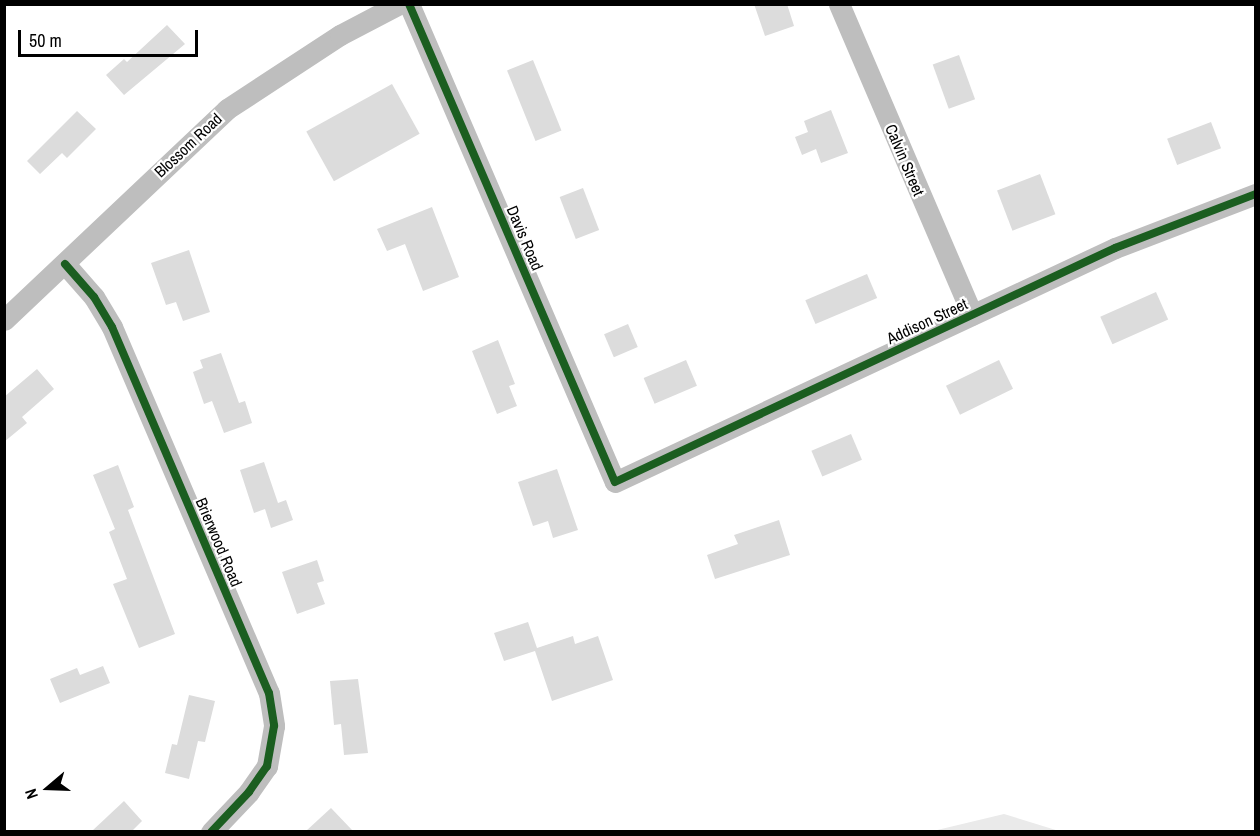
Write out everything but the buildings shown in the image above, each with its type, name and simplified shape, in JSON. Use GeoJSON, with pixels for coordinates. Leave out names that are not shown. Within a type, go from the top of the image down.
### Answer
{"type":"FeatureCollection","features":[{"type":"Feature","properties":{"kind":"street","name":"Blossom Road"},"geometry":{"type":"LineString","coordinates":[[4,320],[228,109],[340,35],[399,4]]}},
{"type":"Feature","properties":{"kind":"street","name":"Davis Road"},"geometry":{"type":"LineString","coordinates":[[409,4],[615,482]]}},
{"type":"Feature","properties":{"kind":"street","name":"Calvin Street"},"geometry":{"type":"LineString","coordinates":[[838,4],[972,315]]}},
{"type":"Feature","properties":{"kind":"street","name":"Addison Street"},"geometry":{"type":"LineString","coordinates":[[615,482],[1115,248],[1256,195]]}},
{"type":"Feature","properties":{"kind":"street","name":"Brierwood Road"},"geometry":{"type":"LineString","coordinates":[[65,264],[94,297],[112,327],[269,693],[274,733],[267,766],[249,792],[211,831]]}},
{"type":"Feature","properties":{"kind":"shaded area"},"geometry":{"type":"Polygon","coordinates":[[[1004,814],[1059,831],[933,831],[1004,814]]]}},
{"type":"Feature","properties":{"kind":"cycle path"},"geometry":{"type":"LineString","coordinates":[[409,4],[615,482],[1115,248],[1256,194]]}},
{"type":"Feature","properties":{"kind":"cycle path"},"geometry":{"type":"LineString","coordinates":[[65,264],[94,297],[112,327],[269,693],[274,726],[267,766],[249,792],[211,832]]}}]}
